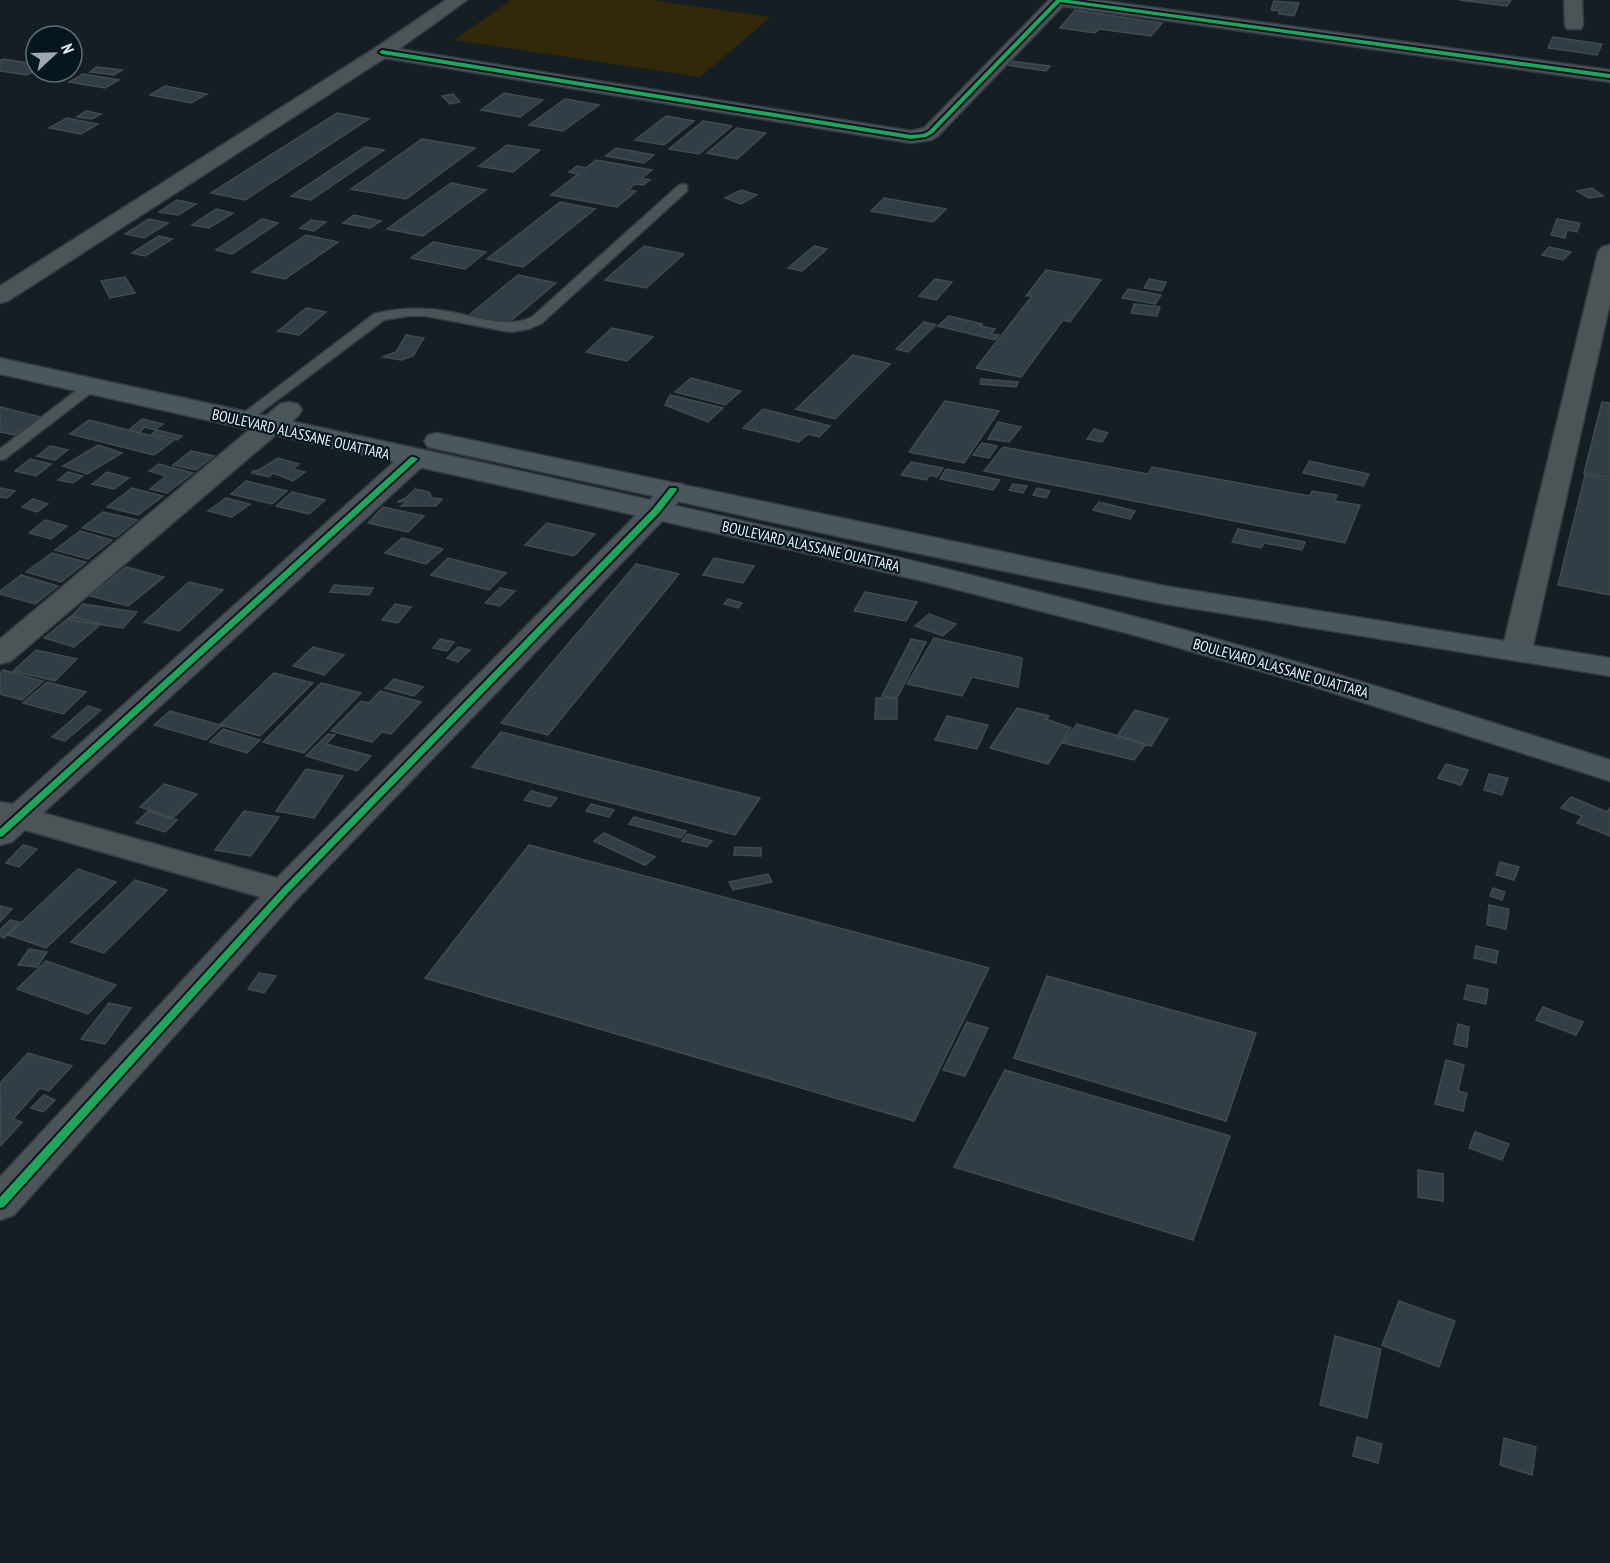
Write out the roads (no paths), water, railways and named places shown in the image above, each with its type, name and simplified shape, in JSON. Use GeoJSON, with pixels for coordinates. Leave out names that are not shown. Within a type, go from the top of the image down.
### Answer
{"type":"FeatureCollection","features":[{"type":"Feature","properties":{"kind":"main road","name":"BOULEVARD ALASSANE OUATTARA"},"geometry":{"type":"LineString","coordinates":[[0,343],[274,413],[664,501],[954,580],[1145,628],[1313,676],[1610,771]]}},
{"type":"Feature","properties":{"kind":"main road","name":"BOULEVARD ALASSANE OUATTARA"},"geometry":{"type":"LineString","coordinates":[[0,366],[240,421],[274,413],[414,459],[976,556],[1167,595],[1335,624],[1517,650],[1610,667]]}},
{"type":"Feature","properties":{"kind":"street"},"geometry":{"type":"LineString","coordinates":[[0,296],[382,52],[458,0]]}},
{"type":"Feature","properties":{"kind":"street"},"geometry":{"type":"LineString","coordinates":[[382,52],[899,135],[924,136],[931,132],[1059,0],[1610,76]]}},
{"type":"Feature","properties":{"kind":"street"},"geometry":{"type":"LineString","coordinates":[[1573,0],[1574,26]]}},
{"type":"Feature","properties":{"kind":"street"},"geometry":{"type":"LineString","coordinates":[[1517,650],[1610,252]]}},
{"type":"Feature","properties":{"kind":"street"},"geometry":{"type":"LineString","coordinates":[[0,655],[274,413]]}},
{"type":"Feature","properties":{"kind":"street"},"geometry":{"type":"LineString","coordinates":[[6,820],[414,459]]}},
{"type":"Feature","properties":{"kind":"street"},"geometry":{"type":"LineString","coordinates":[[0,1204],[284,892],[664,501]]}},
{"type":"Feature","properties":{"kind":"street"},"geometry":{"type":"LineString","coordinates":[[6,820],[284,892]]}},
{"type":"Feature","properties":{"kind":"lane"},"geometry":{"type":"LineString","coordinates":[[274,413],[379,317],[393,311],[410,310],[510,328],[524,326],[537,320],[683,188]]}},
{"type":"Feature","properties":{"kind":"lane"},"geometry":{"type":"LineString","coordinates":[[0,456],[91,386]]}}]}
